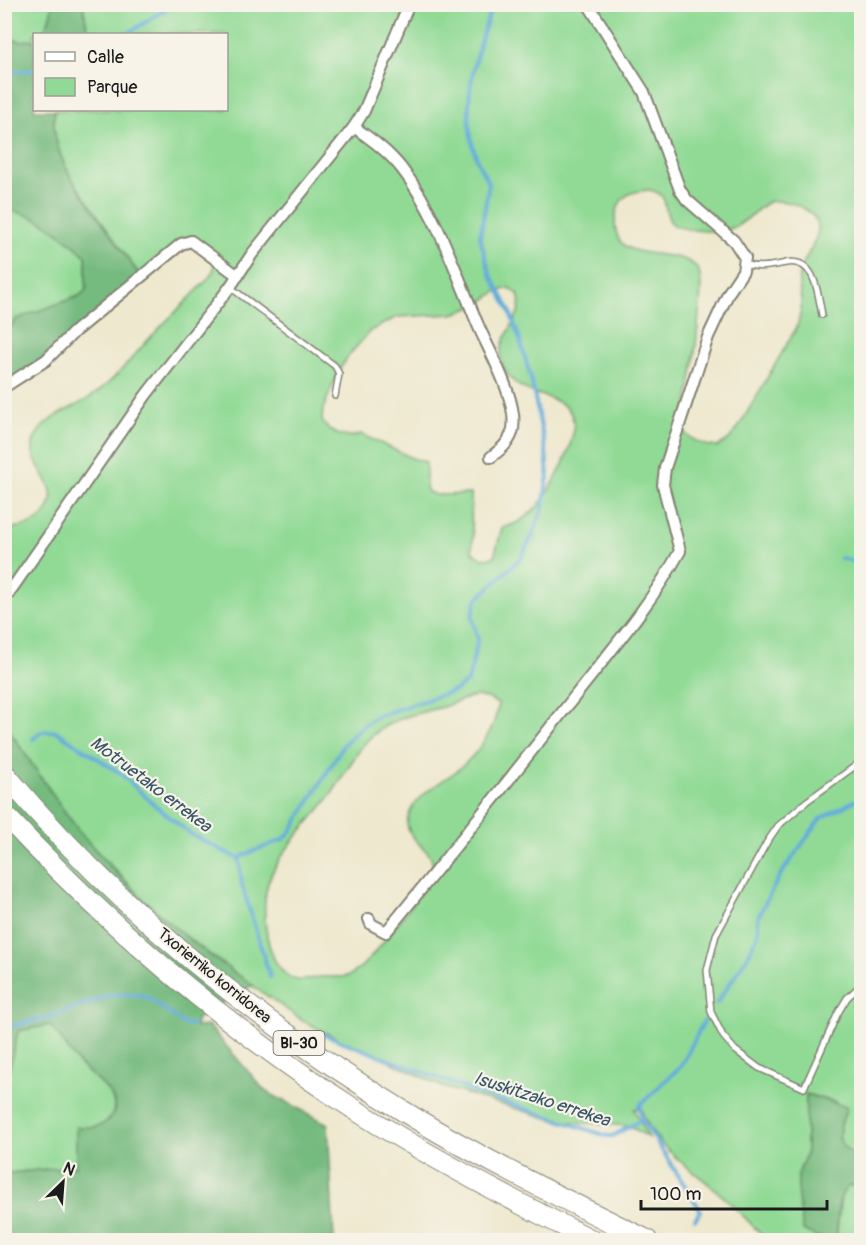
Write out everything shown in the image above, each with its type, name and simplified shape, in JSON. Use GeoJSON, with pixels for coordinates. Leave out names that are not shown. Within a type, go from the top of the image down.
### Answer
{"type":"FeatureCollection","features":[{"type":"Feature","properties":{"kind":"highway","name":"Txorierriko korridorea"},"geometry":{"type":"LineString","coordinates":[[4,773],[44,819],[134,908],[226,987],[293,1038],[368,1089],[445,1136],[646,1240]]}},
{"type":"Feature","properties":{"kind":"highway","name":"Txorierriko korridorea"},"geometry":{"type":"LineString","coordinates":[[4,814],[82,893],[168,970],[211,1006],[288,1064],[433,1157],[592,1240]]}},
{"type":"Feature","properties":{"kind":"street"},"geometry":{"type":"LineString","coordinates":[[4,600],[146,395],[238,276],[252,254],[354,127],[364,111],[409,4]]}},
{"type":"Feature","properties":{"kind":"street"},"geometry":{"type":"LineString","coordinates":[[369,919],[371,924],[386,932],[461,842],[609,653],[672,566],[680,550],[663,485],[665,468],[708,337],[729,292],[743,271],[745,258],[734,241],[687,200],[680,190],[644,92],[588,4]]}},
{"type":"Feature","properties":{"kind":"street"},"geometry":{"type":"LineString","coordinates":[[354,127],[384,148],[416,189],[435,225],[499,368],[512,412],[512,432],[503,448],[491,457]]}},
{"type":"Feature","properties":{"kind":"street"},"geometry":{"type":"LineString","coordinates":[[4,387],[46,360],[75,331],[181,244],[191,241],[238,276]]}},
{"type":"Feature","properties":{"kind":"lane"},"geometry":{"type":"LineString","coordinates":[[744,264],[757,268],[790,262],[801,264],[811,272],[816,284],[822,315]]}},
{"type":"Feature","properties":{"kind":"lane"},"geometry":{"type":"LineString","coordinates":[[230,286],[335,366],[339,374],[335,396]]}},
{"type":"Feature","properties":{"kind":"lane"},"geometry":{"type":"LineString","coordinates":[[861,761],[807,801],[778,826],[766,842],[716,935],[707,970],[711,1012],[723,1036],[735,1050],[759,1068],[804,1088],[838,1013],[847,998],[861,984]]}},
{"type":"Feature","properties":{"kind":"green space"},"geometry":{"type":"Polygon","coordinates":[[[5,5],[53,5],[43,33],[33,33],[33,40],[5,39],[5,5]]]}},
{"type":"Feature","properties":{"kind":"green space"},"geometry":{"type":"Polygon","coordinates":[[[53,5],[83,5],[88,33],[43,33],[53,5]]]}},
{"type":"Feature","properties":{"kind":"green space"},"geometry":{"type":"Polygon","coordinates":[[[83,5],[861,5],[862,1157],[848,1152],[841,1146],[839,1132],[842,1121],[836,1102],[806,1094],[806,1154],[798,1175],[804,1230],[823,1240],[767,1240],[724,1198],[663,1145],[654,1134],[641,1108],[634,1109],[649,1138],[630,1126],[557,1121],[443,1087],[346,1043],[302,1020],[163,919],[90,844],[71,821],[5,725],[4,529],[35,522],[48,509],[51,499],[50,490],[33,454],[33,444],[37,434],[49,421],[89,398],[110,382],[208,279],[215,265],[210,251],[186,245],[141,277],[72,179],[58,146],[55,111],[228,111],[228,33],[88,33],[83,5]],[[648,190],[626,196],[618,206],[615,228],[624,245],[642,252],[686,260],[699,272],[701,293],[696,343],[682,431],[698,442],[717,447],[729,439],[738,428],[797,327],[801,306],[799,276],[815,241],[818,224],[814,217],[802,208],[789,202],[770,201],[732,228],[709,231],[689,229],[674,225],[670,221],[663,197],[648,190]],[[509,288],[496,292],[476,306],[452,314],[397,317],[370,331],[339,370],[323,409],[322,420],[336,434],[351,437],[361,434],[412,458],[426,462],[428,492],[436,495],[471,494],[472,551],[479,557],[485,558],[494,557],[502,528],[526,517],[548,492],[563,464],[573,434],[570,412],[563,405],[516,383],[508,375],[502,363],[502,345],[515,320],[520,303],[518,294],[509,288]],[[477,696],[402,719],[374,734],[356,755],[331,795],[279,861],[268,883],[265,923],[272,953],[286,975],[302,981],[319,977],[350,975],[370,958],[409,909],[428,878],[432,861],[430,855],[410,833],[408,818],[416,802],[459,769],[485,740],[494,722],[498,704],[490,699],[477,696]]]}},
{"type":"Feature","properties":{"kind":"green space"},"geometry":{"type":"Polygon","coordinates":[[[5,39],[33,40],[33,111],[55,111],[55,137],[72,179],[141,277],[12,384],[5,379],[4,330],[7,332],[16,319],[79,296],[86,290],[86,256],[49,226],[30,216],[5,209],[5,39]]]}},
{"type":"Feature","properties":{"kind":"green space"},"geometry":{"type":"Polygon","coordinates":[[[5,209],[30,216],[49,226],[86,256],[86,290],[79,296],[6,332],[4,330],[4,269],[7,254],[5,209]]]}},
{"type":"Feature","properties":{"kind":"green space"},"geometry":{"type":"Polygon","coordinates":[[[5,725],[67,815],[108,864],[188,938],[253,985],[197,1018],[195,1027],[209,1026],[265,1091],[328,1124],[334,1240],[5,1240],[5,1171],[10,1173],[76,1166],[76,1127],[95,1127],[104,1124],[111,1117],[114,1101],[104,1086],[77,1062],[49,1025],[18,1031],[5,1086],[5,725]]]}},
{"type":"Feature","properties":{"kind":"green space"},"geometry":{"type":"Polygon","coordinates":[[[49,1025],[78,1063],[109,1092],[113,1099],[112,1115],[104,1124],[93,1127],[76,1157],[77,1166],[10,1173],[5,1171],[5,1086],[18,1031],[49,1025]]]}},
{"type":"Feature","properties":{"kind":"green space"},"geometry":{"type":"Polygon","coordinates":[[[806,1094],[847,1107],[839,1138],[845,1148],[861,1157],[861,1190],[850,1185],[841,1196],[836,1240],[823,1240],[803,1230],[798,1198],[798,1175],[806,1154],[806,1094]]]}},
{"type":"Feature","properties":{"kind":"green space"},"geometry":{"type":"Polygon","coordinates":[[[850,1185],[861,1190],[861,1240],[836,1240],[841,1197],[850,1185]]]}},
{"type":"Feature","properties":{"kind":"waterway"},"geometry":{"type":"LineString","coordinates":[[129,33],[174,4]]}},
{"type":"Feature","properties":{"kind":"waterway","name":"Motruetako errekea"},"geometry":{"type":"LineString","coordinates":[[33,739],[41,732],[56,731],[120,773],[192,835],[239,859],[284,839],[292,830],[344,744],[359,729],[375,717],[456,690],[468,681],[478,639],[472,618],[476,600],[520,559],[542,511],[548,476],[546,452],[531,379],[520,340],[509,309],[490,274],[480,237],[489,183],[478,162],[471,140],[470,95],[478,48],[493,4]]}},
{"type":"Feature","properties":{"kind":"waterway"},"geometry":{"type":"LineString","coordinates":[[4,70],[15,72],[33,70]]}},
{"type":"Feature","properties":{"kind":"waterway"},"geometry":{"type":"LineString","coordinates":[[840,558],[862,563]]}},
{"type":"Feature","properties":{"kind":"waterway","name":"Isuskitzako errekea"},"geometry":{"type":"LineString","coordinates":[[717,1003],[748,956],[758,934],[758,917],[779,877],[820,819],[858,799],[862,794]]}},
{"type":"Feature","properties":{"kind":"waterway"},"geometry":{"type":"LineString","coordinates":[[239,859],[242,885],[270,977]]}},
{"type":"Feature","properties":{"kind":"waterway"},"geometry":{"type":"LineString","coordinates":[[4,1028],[50,1017],[110,995],[133,994],[147,997],[185,1025],[193,1024]]}},
{"type":"Feature","properties":{"kind":"waterway","name":"Isuskitzako errekea"},"geometry":{"type":"LineString","coordinates":[[317,1034],[325,1035],[472,1091],[607,1136],[613,1136],[642,1119],[639,1106],[681,1066],[704,1021]]}},
{"type":"Feature","properties":{"kind":"waterway"},"geometry":{"type":"LineString","coordinates":[[642,1119],[701,1211],[695,1219]]}}]}
